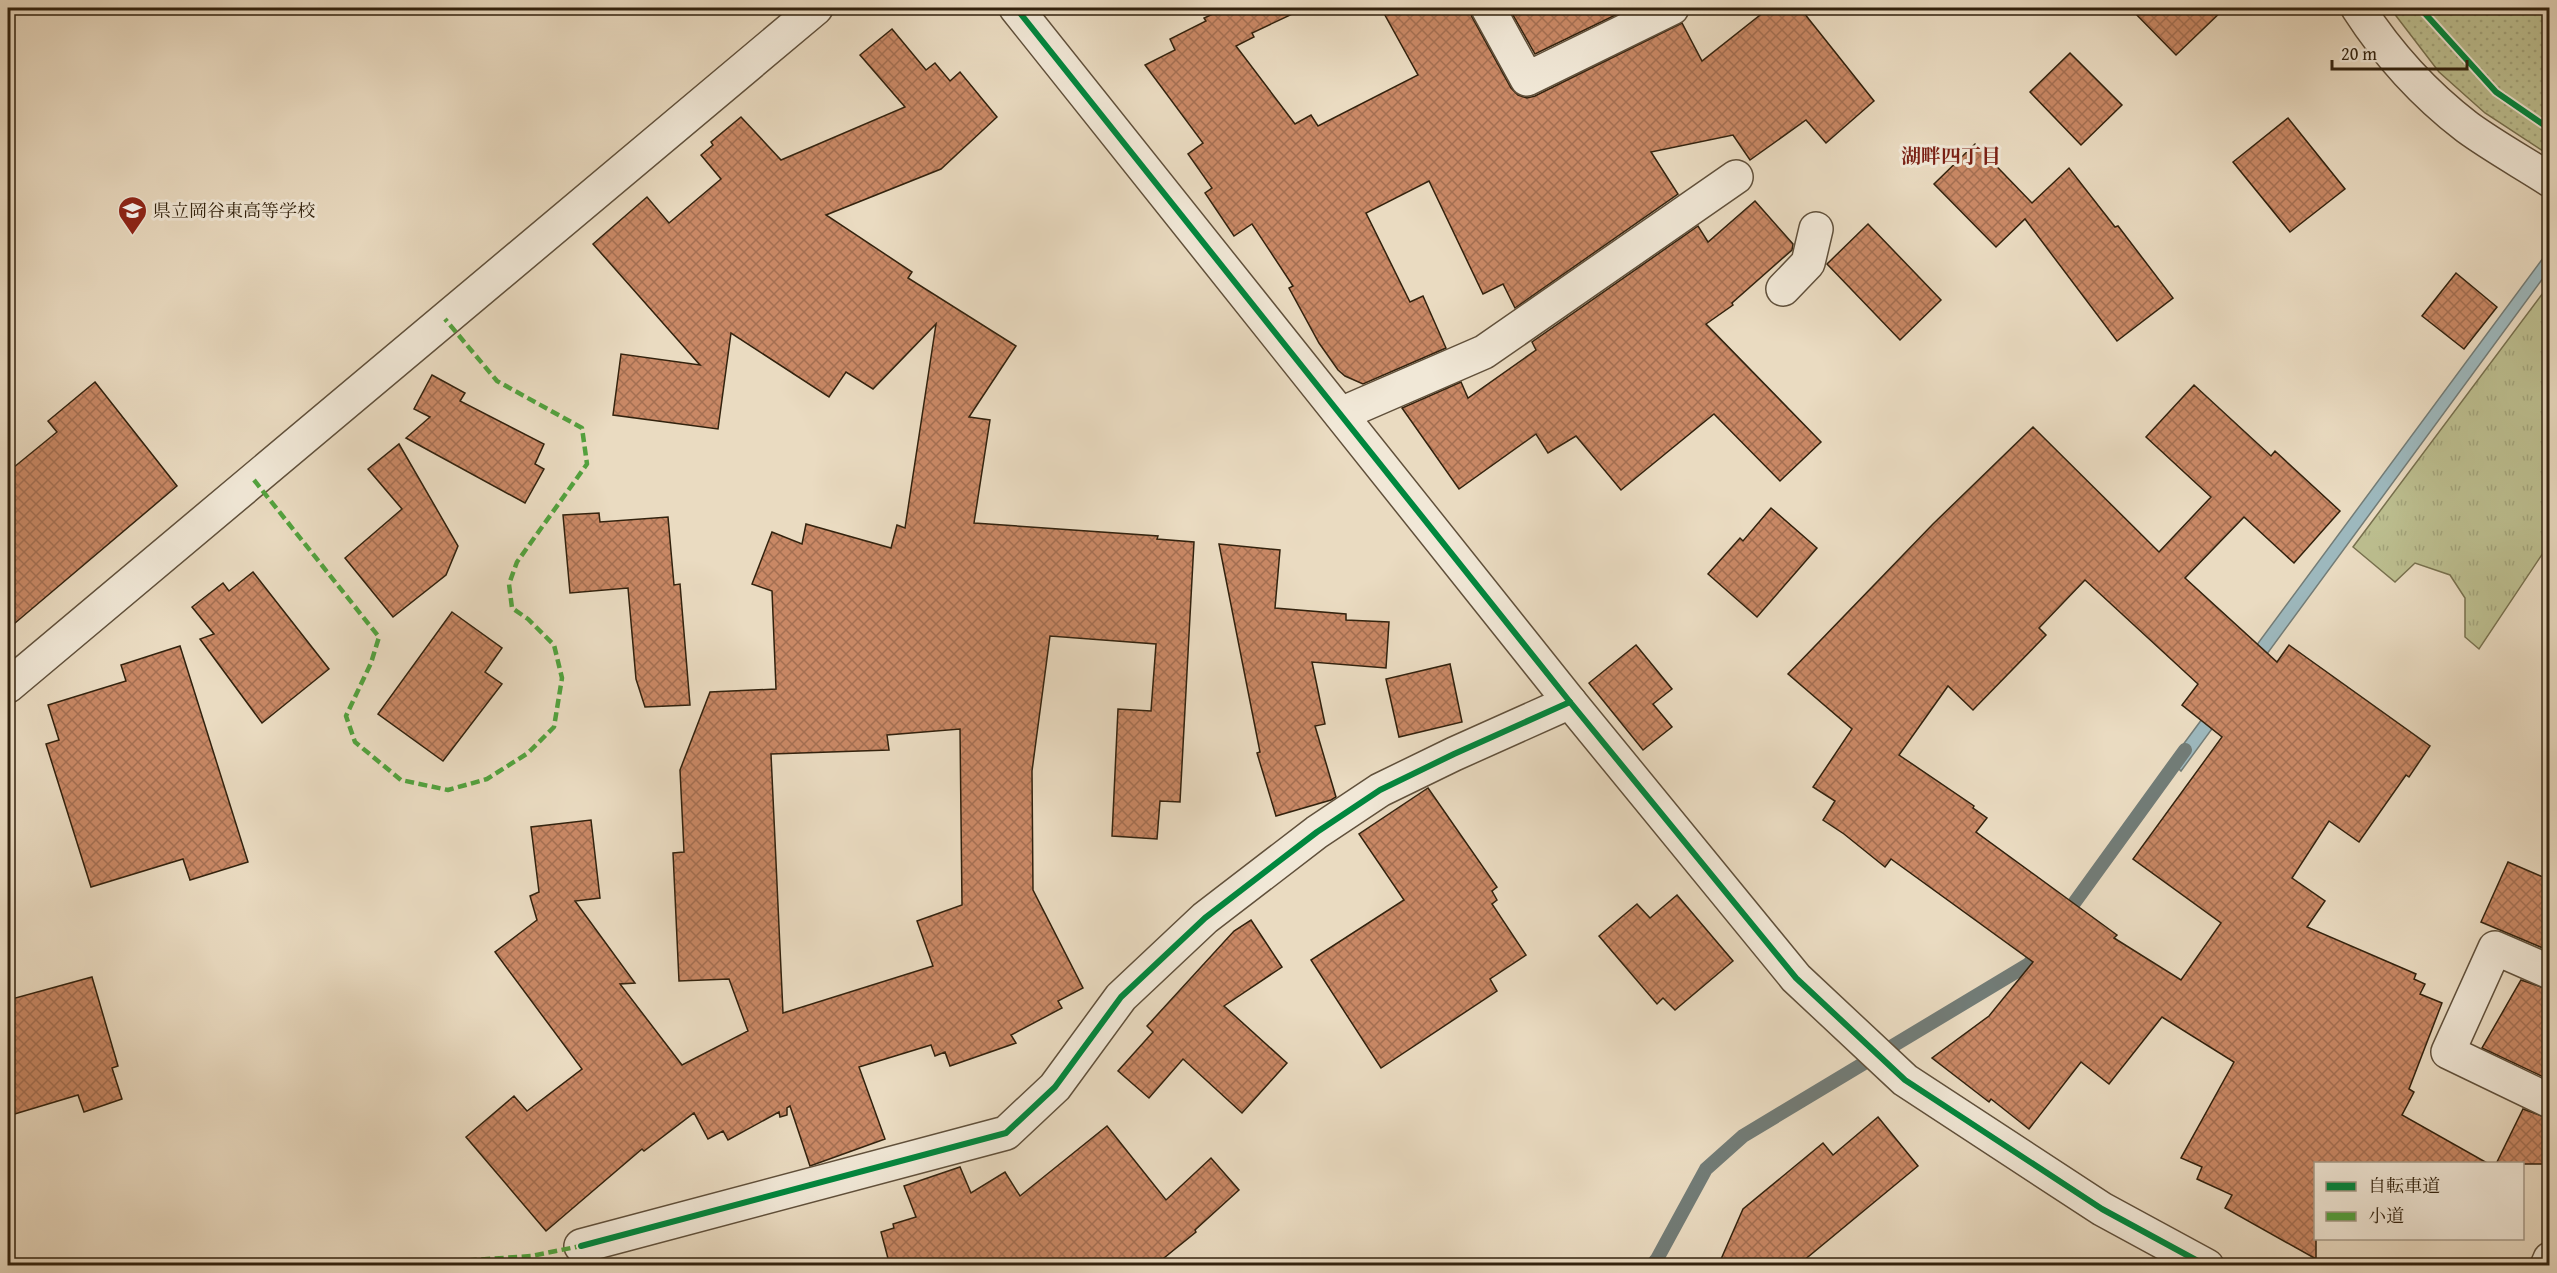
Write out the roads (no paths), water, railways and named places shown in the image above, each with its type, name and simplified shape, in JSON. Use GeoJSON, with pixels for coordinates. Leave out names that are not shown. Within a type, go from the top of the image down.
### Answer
{"type":"FeatureCollection","features":[{"type":"Feature","properties":{"kind":"street"},"geometry":{"type":"LineString","coordinates":[[8,686],[816,8]]}},
{"type":"Feature","properties":{"kind":"street"},"geometry":{"type":"LineString","coordinates":[[1016,8],[1570,702],[1796,978],[1905,1080],[2102,1209],[2207,1266]]}},
{"type":"Feature","properties":{"kind":"street"},"geometry":{"type":"LineString","coordinates":[[1488,8],[1527,79],[1672,8]]}},
{"type":"Feature","properties":{"kind":"street"},"geometry":{"type":"LineString","coordinates":[[2358,8],[2404,70],[2427,91],[2467,126],[2550,180]]}},
{"type":"Feature","properties":{"kind":"street"},"geometry":{"type":"LineString","coordinates":[[1341,414],[1484,352],[1736,177]]}},
{"type":"Feature","properties":{"kind":"street"},"geometry":{"type":"LineString","coordinates":[[1784,289],[1808,262],[1816,229]]}},
{"type":"Feature","properties":{"kind":"street"},"geometry":{"type":"LineString","coordinates":[[580,1246],[1006,1133],[1055,1087],[1121,997],[1205,918],[1317,832],[1380,790],[1570,702]]}},
{"type":"Feature","properties":{"kind":"street"},"geometry":{"type":"LineString","coordinates":[[2550,972],[2495,948],[2448,1052],[2550,1101]]}},
{"type":"Feature","properties":{"kind":"street"},"geometry":{"type":"LineString","coordinates":[[2547,1266],[2550,1258]]}},
{"type":"Feature","properties":{"kind":"water"},"geometry":{"type":"Polygon","coordinates":[[[2549,250],[2549,270],[2181,771],[2171,761],[2549,250]]]}},
{"type":"Feature","properties":{"kind":"waterway"},"geometry":{"type":"LineString","coordinates":[[2064,917],[2185,750]]}},
{"type":"Feature","properties":{"kind":"waterway"},"geometry":{"type":"LineString","coordinates":[[1651,1266],[1706,1169],[1743,1136],[2029,964],[2042,947]]}},
{"type":"Feature","properties":{"kind":"place","name":"県立岡谷東高等学校"},"geometry":{"type":"Point","coordinates":[132,236]}},
{"type":"Feature","properties":{"kind":"district","name":"湖畔四丁目"},"geometry":{"type":"Point","coordinates":[1951,155]}}]}
